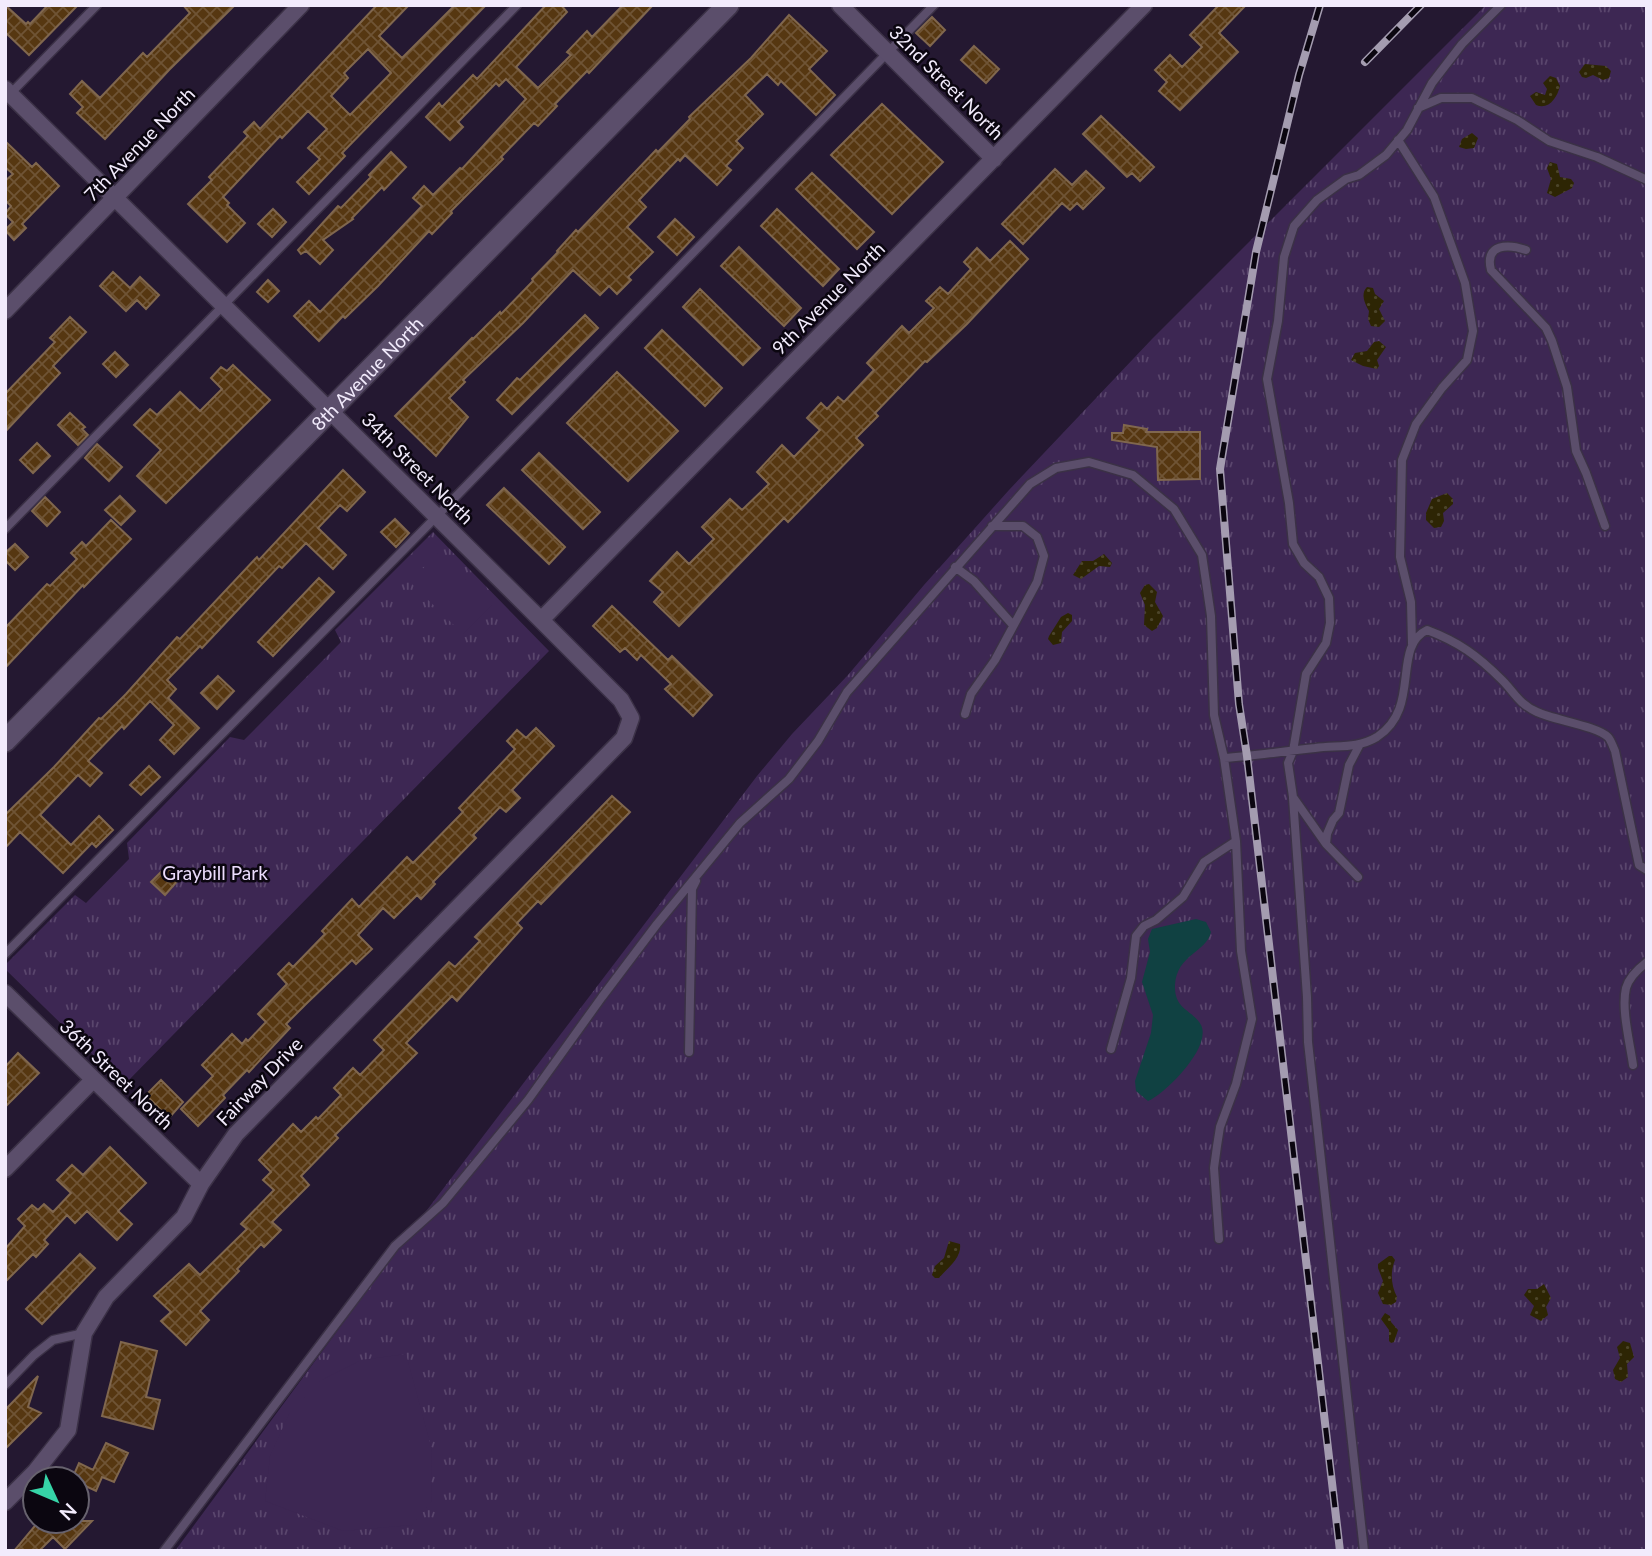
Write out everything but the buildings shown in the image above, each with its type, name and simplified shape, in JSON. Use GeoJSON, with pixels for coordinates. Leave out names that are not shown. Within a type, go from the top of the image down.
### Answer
{"type":"FeatureCollection","features":[{"type":"Feature","properties":{"kind":"street","name":"7th Avenue North"},"geometry":{"type":"LineString","coordinates":[[5,311],[301,5]]}},
{"type":"Feature","properties":{"kind":"street","name":"8th Avenue North"},"geometry":{"type":"LineString","coordinates":[[5,741],[728,5]]}},
{"type":"Feature","properties":{"kind":"street","name":"32nd Street North"},"geometry":{"type":"LineString","coordinates":[[840,5],[995,159]]}},
{"type":"Feature","properties":{"kind":"street","name":"9th Avenue North"},"geometry":{"type":"LineString","coordinates":[[541,620],[1144,5]]}},
{"type":"Feature","properties":{"kind":"street","name":"34th Street North"},"geometry":{"type":"LineString","coordinates":[[7,94],[225,305],[621,700],[631,718],[624,738]]}},
{"type":"Feature","properties":{"kind":"street","name":"Fairway Drive"},"geometry":{"type":"LineString","coordinates":[[5,1502],[35,1472],[68,1430],[84,1333],[106,1297],[184,1217],[201,1184],[236,1134],[624,738]]}},
{"type":"Feature","properties":{"kind":"street","name":"36th Street North"},"geometry":{"type":"LineString","coordinates":[[5,993],[201,1184]]}},
{"type":"Feature","properties":{"kind":"street"},"geometry":{"type":"LineString","coordinates":[[5,1169],[93,1080]]}},
{"type":"Feature","properties":{"kind":"lane"},"geometry":{"type":"LineString","coordinates":[[7,94],[97,5]]}},
{"type":"Feature","properties":{"kind":"lane"},"geometry":{"type":"LineString","coordinates":[[5,529],[517,5]]}},
{"type":"Feature","properties":{"kind":"lane"},"geometry":{"type":"LineString","coordinates":[[5,954],[436,517],[934,5]]}},
{"type":"Feature","properties":{"kind":"lane"},"geometry":{"type":"LineString","coordinates":[[1364,1551],[1308,1042],[1293,797],[1288,763],[1293,751],[1306,674],[1326,643],[1331,623],[1329,598],[1319,577],[1304,564],[1293,544],[1289,503],[1267,379],[1278,321],[1284,257],[1294,226],[1317,200],[1346,179],[1359,175],[1385,155],[1407,130],[1432,83],[1462,44],[1501,5]]}},
{"type":"Feature","properties":{"kind":"lane"},"geometry":{"type":"LineString","coordinates":[[1418,108],[1441,98],[1472,97],[1517,120],[1549,141],[1597,157],[1647,180]]}},
{"type":"Feature","properties":{"kind":"lane"},"geometry":{"type":"LineString","coordinates":[[1224,758],[1359,746],[1379,736],[1394,722],[1406,686],[1407,661],[1412,644],[1411,602],[1400,557],[1402,460],[1416,424],[1442,388],[1467,360],[1473,331],[1465,283],[1434,197],[1398,140]]}},
{"type":"Feature","properties":{"kind":"lane"},"geometry":{"type":"LineString","coordinates":[[1526,250],[1506,245],[1499,247],[1489,263],[1498,279],[1509,286],[1546,328],[1552,341],[1567,387],[1576,451],[1605,526]]}},
{"type":"Feature","properties":{"kind":"lane"},"geometry":{"type":"LineString","coordinates":[[164,1551],[395,1246],[443,1203],[528,1100],[657,923],[740,823],[789,779],[818,741],[847,692],[1030,484],[1056,468],[1089,462],[1133,475],[1174,509],[1202,555],[1211,616],[1214,715],[1224,758],[1236,841],[1241,951],[1252,1019],[1236,1084],[1220,1127],[1217,1146],[1214,1168],[1219,1239]]}},
{"type":"Feature","properties":{"kind":"lane"},"geometry":{"type":"LineString","coordinates":[[965,714],[971,694],[995,660],[1037,582],[1044,556],[1037,537],[1023,526],[992,526]]}},
{"type":"Feature","properties":{"kind":"lane"},"geometry":{"type":"LineString","coordinates":[[955,567],[974,581],[1012,624]]}},
{"type":"Feature","properties":{"kind":"lane"},"geometry":{"type":"LineString","coordinates":[[1412,644],[1427,630],[1453,639],[1504,681],[1519,701],[1538,712],[1595,730],[1608,737],[1615,751],[1639,865],[1647,870]]}},
{"type":"Feature","properties":{"kind":"lane"},"geometry":{"type":"LineString","coordinates":[[1326,844],[1330,827],[1339,813],[1349,765],[1359,746]]}},
{"type":"Feature","properties":{"kind":"lane"},"geometry":{"type":"LineString","coordinates":[[1293,797],[1326,844],[1358,877]]}},
{"type":"Feature","properties":{"kind":"lane"},"geometry":{"type":"LineString","coordinates":[[1111,1049],[1131,978],[1136,936],[1144,926],[1156,920],[1183,897],[1204,862],[1236,841]]}},
{"type":"Feature","properties":{"kind":"lane"},"geometry":{"type":"LineString","coordinates":[[689,1052],[692,889],[700,874]]}},
{"type":"Feature","properties":{"kind":"lane"},"geometry":{"type":"LineString","coordinates":[[1633,1065],[1625,1002],[1627,986],[1635,972],[1647,962]]}},
{"type":"Feature","properties":{"kind":"lane"},"geometry":{"type":"LineString","coordinates":[[5,1385],[53,1340],[84,1333]]}},
{"type":"Feature","properties":{"kind":"green space"},"geometry":{"type":"Polygon","coordinates":[[[1486,5],[1647,5],[1647,1551],[175,1551],[408,1235],[757,776],[792,734],[848,675],[1009,490],[1152,339],[1486,5]]]}},
{"type":"Feature","properties":{"kind":"green space","name":"Graybill Park"},"geometry":{"type":"Polygon","coordinates":[[[433,532],[549,651],[124,1085],[5,969],[5,965],[75,895],[86,903],[129,859],[127,843],[230,737],[244,740],[341,642],[335,630],[433,532]]]}},
{"type":"Feature","properties":{"kind":"green space"},"geometry":{"type":"Polygon","coordinates":[[[438,553],[492,605],[463,634],[410,582],[438,553]]]}},
{"type":"Feature","properties":{"kind":"green space"},"geometry":{"type":"Polygon","coordinates":[[[406,1354],[432,1450],[431,1502],[412,1525],[343,1531],[265,1501],[270,1456],[289,1414],[320,1381],[361,1360],[406,1354]]]}},
{"type":"Feature","properties":{"kind":"sand"},"geometry":{"type":"Polygon","coordinates":[[[1585,64],[1606,66],[1611,71],[1609,78],[1603,80],[1593,75],[1582,77],[1579,72],[1585,64]]]}},
{"type":"Feature","properties":{"kind":"sand"},"geometry":{"type":"Polygon","coordinates":[[[1550,76],[1556,78],[1560,86],[1557,95],[1545,106],[1536,105],[1530,96],[1536,92],[1545,95],[1547,89],[1543,83],[1550,76]]]}},
{"type":"Feature","properties":{"kind":"sand"},"geometry":{"type":"Polygon","coordinates":[[[1472,133],[1478,138],[1474,148],[1459,147],[1462,139],[1472,133]]]}},
{"type":"Feature","properties":{"kind":"sand"},"geometry":{"type":"Polygon","coordinates":[[[1550,162],[1557,164],[1560,177],[1571,179],[1574,183],[1572,188],[1555,197],[1547,193],[1551,179],[1547,168],[1550,162]]]}},
{"type":"Feature","properties":{"kind":"sand"},"geometry":{"type":"Polygon","coordinates":[[[1367,287],[1373,288],[1375,294],[1384,301],[1379,309],[1385,321],[1379,327],[1371,326],[1368,319],[1369,311],[1364,296],[1367,287]]]}},
{"type":"Feature","properties":{"kind":"sand"},"geometry":{"type":"Polygon","coordinates":[[[1379,341],[1386,347],[1377,360],[1377,369],[1351,360],[1355,353],[1367,351],[1374,342],[1379,341]]]}},
{"type":"Feature","properties":{"kind":"sand"},"geometry":{"type":"Polygon","coordinates":[[[1447,493],[1453,499],[1453,504],[1443,513],[1444,521],[1441,527],[1434,528],[1426,520],[1426,513],[1432,499],[1447,493]]]}},
{"type":"Feature","properties":{"kind":"sand"},"geometry":{"type":"Polygon","coordinates":[[[1104,554],[1112,563],[1110,567],[1099,566],[1081,579],[1073,575],[1082,561],[1093,561],[1104,554]]]}},
{"type":"Feature","properties":{"kind":"sand"},"geometry":{"type":"Polygon","coordinates":[[[1149,584],[1157,592],[1155,602],[1163,616],[1157,628],[1152,631],[1144,625],[1145,605],[1140,593],[1145,585],[1149,584]]]}},
{"type":"Feature","properties":{"kind":"sand"},"geometry":{"type":"Polygon","coordinates":[[[1068,613],[1072,615],[1072,621],[1062,632],[1061,643],[1053,645],[1048,639],[1049,636],[1061,617],[1068,613]]]}},
{"type":"Feature","properties":{"kind":"sand"},"geometry":{"type":"Polygon","coordinates":[[[949,1241],[960,1244],[959,1254],[939,1278],[935,1278],[932,1275],[935,1266],[944,1258],[949,1241]]]}},
{"type":"Feature","properties":{"kind":"sand"},"geometry":{"type":"Polygon","coordinates":[[[1389,1256],[1395,1260],[1392,1278],[1397,1297],[1396,1302],[1391,1305],[1383,1304],[1378,1293],[1383,1281],[1378,1264],[1389,1256]]]}},
{"type":"Feature","properties":{"kind":"sand"},"geometry":{"type":"Polygon","coordinates":[[[1544,1284],[1551,1298],[1546,1307],[1548,1315],[1541,1321],[1530,1315],[1534,1306],[1524,1295],[1528,1289],[1537,1289],[1544,1284]]]}},
{"type":"Feature","properties":{"kind":"sand"},"geometry":{"type":"Polygon","coordinates":[[[1385,1313],[1390,1316],[1391,1322],[1398,1330],[1394,1342],[1391,1343],[1389,1330],[1381,1319],[1385,1313]]]}},
{"type":"Feature","properties":{"kind":"sand"},"geometry":{"type":"Polygon","coordinates":[[[1623,1341],[1630,1343],[1634,1357],[1627,1364],[1628,1377],[1621,1382],[1615,1379],[1613,1370],[1620,1358],[1617,1347],[1623,1341]]]}},
{"type":"Feature","properties":{"kind":"shaded area"},"geometry":{"type":"Polygon","coordinates":[[[1196,919],[1206,922],[1211,932],[1204,945],[1181,967],[1175,993],[1180,1004],[1201,1025],[1203,1034],[1194,1057],[1176,1079],[1148,1101],[1136,1091],[1135,1081],[1151,1033],[1153,1015],[1142,982],[1150,952],[1148,939],[1152,929],[1196,919]]]}},
{"type":"Feature","properties":{"kind":"railway"},"geometry":{"type":"LineString","coordinates":[[1320,5],[1299,75],[1256,252],[1220,469],[1239,704],[1340,1551]]}},
{"type":"Feature","properties":{"kind":"railway"},"geometry":{"type":"LineString","coordinates":[[1365,62],[1421,5]]}}]}
